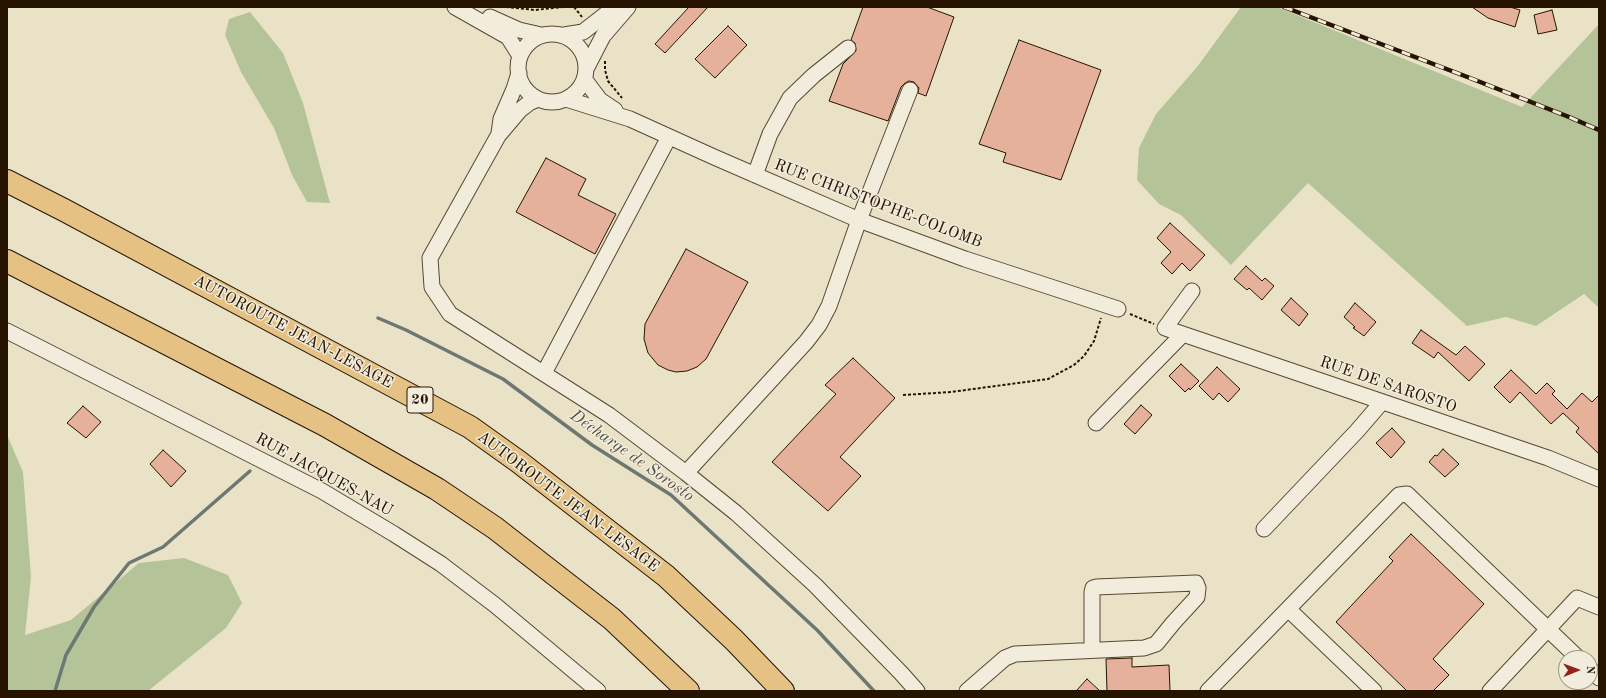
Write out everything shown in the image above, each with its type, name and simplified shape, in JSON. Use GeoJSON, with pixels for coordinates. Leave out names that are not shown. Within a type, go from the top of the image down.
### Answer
{"type":"FeatureCollection","features":[{"type":"Feature","properties":{"kind":"highway","name":"AUTOROUTE JEAN-LESAGE"},"geometry":{"type":"LineString","coordinates":[[7,181],[470,427],[519,462],[666,576],[734,640],[783,691]]}},
{"type":"Feature","properties":{"kind":"highway"},"geometry":{"type":"LineString","coordinates":[[7,261],[326,425],[437,489],[495,528],[612,619],[688,691]]}},
{"type":"Feature","properties":{"kind":"highway"},"geometry":{"type":"LineString","coordinates":[[734,640],[776,673],[794,691]]}},
{"type":"Feature","properties":{"kind":"street"},"geometry":{"type":"LineString","coordinates":[[455,7],[508,37],[520,56]]}},
{"type":"Feature","properties":{"kind":"street"},"geometry":{"type":"LineString","coordinates":[[467,7],[519,30],[541,35]]}},
{"type":"Feature","properties":{"kind":"street"},"geometry":{"type":"LineString","coordinates":[[564,35],[583,32],[615,7]]}},
{"type":"Feature","properties":{"kind":"street"},"geometry":{"type":"LineString","coordinates":[[586,73],[587,62],[580,47],[571,38],[553,33],[541,35],[531,40],[520,56],[518,63],[519,73],[524,87],[531,95],[538,99],[551,102],[566,99],[578,91],[603,36],[628,7]]}},
{"type":"Feature","properties":{"kind":"street"},"geometry":{"type":"LineString","coordinates":[[755,175],[770,134],[790,98],[814,74],[848,48]]}},
{"type":"Feature","properties":{"kind":"street"},"geometry":{"type":"LineString","coordinates":[[498,136],[501,120],[514,90],[519,73]]}},
{"type":"Feature","properties":{"kind":"street","name":"RUE CHRISTOPHE-COLOMB"},"geometry":{"type":"LineString","coordinates":[[586,73],[600,100],[630,119]]}},
{"type":"Feature","properties":{"kind":"street"},"geometry":{"type":"LineString","coordinates":[[686,473],[806,342],[819,325],[829,306],[910,90]]}},
{"type":"Feature","properties":{"kind":"street"},"geometry":{"type":"LineString","coordinates":[[538,99],[529,103],[520,110],[498,136],[430,258],[432,287],[450,314],[609,415],[736,513],[814,585],[917,691]]}},
{"type":"Feature","properties":{"kind":"street","name":"RUE CHRISTOPHE-COLOMB"},"geometry":{"type":"LineString","coordinates":[[566,99],[630,119],[860,220],[965,259],[1111,307]]}},
{"type":"Feature","properties":{"kind":"street"},"geometry":{"type":"LineString","coordinates":[[544,373],[669,137]]}},
{"type":"Feature","properties":{"kind":"street"},"geometry":{"type":"LineString","coordinates":[[1165,328],[1192,291]]}},
{"type":"Feature","properties":{"kind":"street","name":"RUE DE SAROSTO"},"geometry":{"type":"LineString","coordinates":[[1165,328],[1548,458],[1599,479]]}},
{"type":"Feature","properties":{"kind":"street","name":"RUE JACQUES-NAU"},"geometry":{"type":"LineString","coordinates":[[7,331],[322,491],[394,534],[440,564],[495,605],[598,691]]}},
{"type":"Feature","properties":{"kind":"street"},"geometry":{"type":"LineString","coordinates":[[1096,423],[1182,335]]}},
{"type":"Feature","properties":{"kind":"street"},"geometry":{"type":"LineString","coordinates":[[1264,530],[1357,431],[1382,402]]}},
{"type":"Feature","properties":{"kind":"street"},"geometry":{"type":"LineString","coordinates":[[1208,691],[1399,495],[1406,494],[1569,650]]}},
{"type":"Feature","properties":{"kind":"street"},"geometry":{"type":"LineString","coordinates":[[967,691],[1005,658],[1015,654],[1144,648],[1156,644],[1196,597],[1198,588],[1196,584],[1093,588],[1092,650]]}},
{"type":"Feature","properties":{"kind":"street"},"geometry":{"type":"LineString","coordinates":[[1490,691],[1577,598],[1599,607]]}},
{"type":"Feature","properties":{"kind":"street"},"geometry":{"type":"LineString","coordinates":[[1288,609],[1374,691]]}},
{"type":"Feature","properties":{"kind":"path"},"geometry":{"type":"LineString","coordinates":[[506,7],[535,10],[563,7]]}},
{"type":"Feature","properties":{"kind":"path"},"geometry":{"type":"LineString","coordinates":[[903,395],[951,392],[1048,379],[1068,369],[1084,356],[1094,341],[1111,307],[1165,328]]}},
{"type":"Feature","properties":{"kind":"green space"},"geometry":{"type":"Polygon","coordinates":[[[1241,7],[1277,7],[1522,107],[1599,24],[1599,308],[1584,294],[1536,326],[1506,317],[1467,326],[1308,183],[1231,265],[1181,215],[1159,204],[1137,180],[1139,148],[1156,114],[1197,67],[1241,7]]]}},
{"type":"Feature","properties":{"kind":"green space"},"geometry":{"type":"Polygon","coordinates":[[[250,12],[283,53],[303,103],[330,203],[307,202],[292,175],[274,128],[241,72],[225,35],[229,19],[250,12]]]}},
{"type":"Feature","properties":{"kind":"green space"},"geometry":{"type":"Polygon","coordinates":[[[7,435],[23,472],[31,577],[25,635],[71,620],[139,563],[184,558],[228,575],[242,603],[226,628],[148,691],[7,691],[7,435]]]}},
{"type":"Feature","properties":{"kind":"building"},"geometry":{"type":"Polygon","coordinates":[[[689,7],[708,7],[665,53],[655,44],[689,7]]]}},
{"type":"Feature","properties":{"kind":"building"},"geometry":{"type":"Polygon","coordinates":[[[863,7],[927,7],[954,17],[926,96],[918,93],[919,88],[914,82],[909,81],[905,83],[901,87],[888,121],[829,101],[843,64],[856,51],[855,43],[851,40],[863,7]]]}},
{"type":"Feature","properties":{"kind":"building"},"geometry":{"type":"Polygon","coordinates":[[[1472,7],[1510,7],[1520,10],[1515,27],[1488,18],[1472,7]]]}},
{"type":"Feature","properties":{"kind":"building"},"geometry":{"type":"Polygon","coordinates":[[[1552,10],[1557,30],[1538,34],[1534,15],[1552,10]]]}},
{"type":"Feature","properties":{"kind":"building"},"geometry":{"type":"Polygon","coordinates":[[[728,26],[747,45],[715,78],[695,59],[728,26]]]}},
{"type":"Feature","properties":{"kind":"building"},"geometry":{"type":"Polygon","coordinates":[[[1019,40],[1101,70],[1061,180],[1003,162],[1006,153],[979,144],[1019,40]]]}},
{"type":"Feature","properties":{"kind":"building"},"geometry":{"type":"Polygon","coordinates":[[[546,158],[586,179],[578,195],[616,214],[595,254],[516,212],[546,158]]]}},
{"type":"Feature","properties":{"kind":"building"},"geometry":{"type":"Polygon","coordinates":[[[1170,223],[1205,255],[1190,271],[1182,263],[1172,274],[1161,263],[1171,252],[1157,238],[1170,223]]]}},
{"type":"Feature","properties":{"kind":"building"},"geometry":{"type":"Polygon","coordinates":[[[686,249],[748,282],[706,359],[697,367],[687,371],[676,372],[658,365],[648,353],[644,339],[645,324],[686,249]]]}},
{"type":"Feature","properties":{"kind":"building"},"geometry":{"type":"Polygon","coordinates":[[[1246,266],[1262,281],[1265,278],[1274,286],[1262,300],[1249,288],[1247,290],[1234,279],[1246,266]]]}},
{"type":"Feature","properties":{"kind":"building"},"geometry":{"type":"Polygon","coordinates":[[[1291,298],[1308,314],[1299,326],[1281,310],[1291,298]]]}},
{"type":"Feature","properties":{"kind":"building"},"geometry":{"type":"Polygon","coordinates":[[[1355,303],[1376,322],[1364,336],[1353,328],[1355,327],[1344,317],[1355,303]]]}},
{"type":"Feature","properties":{"kind":"building"},"geometry":{"type":"Polygon","coordinates":[[[1421,330],[1456,355],[1465,346],[1485,364],[1469,381],[1438,352],[1434,358],[1412,343],[1421,330]]]}},
{"type":"Feature","properties":{"kind":"building"},"geometry":{"type":"Polygon","coordinates":[[[853,358],[895,398],[840,457],[861,476],[828,511],[772,462],[836,394],[825,385],[853,358]]]}},
{"type":"Feature","properties":{"kind":"building"},"geometry":{"type":"Polygon","coordinates":[[[1181,364],[1199,381],[1190,390],[1189,388],[1185,392],[1169,376],[1181,364]]]}},
{"type":"Feature","properties":{"kind":"building"},"geometry":{"type":"Polygon","coordinates":[[[1217,367],[1240,389],[1228,402],[1219,393],[1213,400],[1199,386],[1217,367]]]}},
{"type":"Feature","properties":{"kind":"building"},"geometry":{"type":"Polygon","coordinates":[[[1511,370],[1536,394],[1547,383],[1555,391],[1552,394],[1567,409],[1582,393],[1592,402],[1599,395],[1599,454],[1576,432],[1579,428],[1563,413],[1551,424],[1520,392],[1510,403],[1494,387],[1511,370]]]}},
{"type":"Feature","properties":{"kind":"building"},"geometry":{"type":"Polygon","coordinates":[[[1141,405],[1152,415],[1135,434],[1124,424],[1141,405]]]}},
{"type":"Feature","properties":{"kind":"building"},"geometry":{"type":"Polygon","coordinates":[[[83,406],[101,422],[86,438],[67,423],[83,406]]]}},
{"type":"Feature","properties":{"kind":"building"},"geometry":{"type":"Polygon","coordinates":[[[1392,428],[1405,442],[1391,458],[1376,443],[1392,428]]]}},
{"type":"Feature","properties":{"kind":"building"},"geometry":{"type":"Polygon","coordinates":[[[1443,449],[1459,464],[1445,477],[1429,462],[1443,449]]]}},
{"type":"Feature","properties":{"kind":"building"},"geometry":{"type":"Polygon","coordinates":[[[163,450],[186,471],[171,487],[150,464],[163,450]]]}},
{"type":"Feature","properties":{"kind":"building"},"geometry":{"type":"Polygon","coordinates":[[[1411,534],[1484,604],[1433,659],[1449,675],[1433,691],[1407,691],[1336,622],[1393,561],[1389,557],[1411,534]]]}},
{"type":"Feature","properties":{"kind":"building"},"geometry":{"type":"Polygon","coordinates":[[[1132,658],[1132,667],[1169,665],[1170,691],[1107,691],[1106,659],[1132,658]]]}},
{"type":"Feature","properties":{"kind":"building"},"geometry":{"type":"Polygon","coordinates":[[[1087,679],[1100,691],[1076,691],[1087,679]]]}},
{"type":"Feature","properties":{"kind":"waterway","name":"Décharge de Sorosto"},"geometry":{"type":"LineString","coordinates":[[378,318],[406,330],[503,379],[592,445],[671,495],[817,630],[874,691]]}},
{"type":"Feature","properties":{"kind":"waterway","name":"Décharge de Sorosto"},"geometry":{"type":"LineString","coordinates":[[55,691],[66,655],[94,607],[129,563],[163,547],[250,471]]}},
{"type":"Feature","properties":{"kind":"railway"},"geometry":{"type":"LineString","coordinates":[[1284,7],[1470,78],[1599,130]]}}]}
